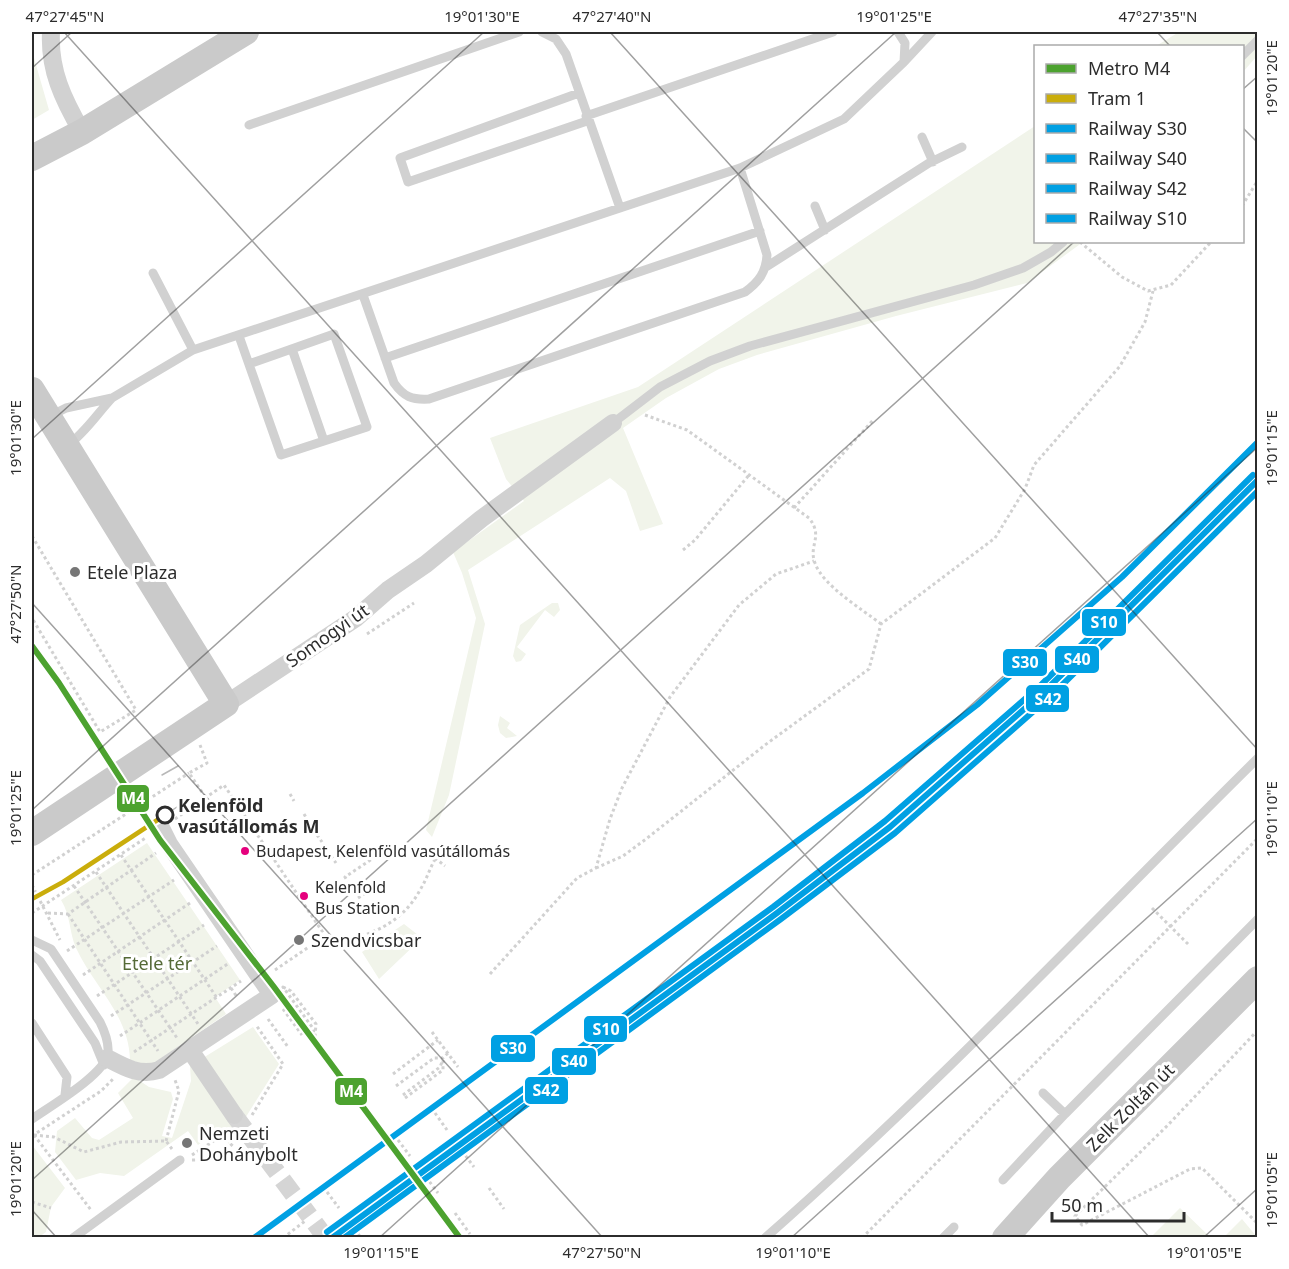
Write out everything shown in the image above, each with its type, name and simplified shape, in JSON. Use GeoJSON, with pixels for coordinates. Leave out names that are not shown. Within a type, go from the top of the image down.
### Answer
{"type":"FeatureCollection","features":[{"type":"Feature","properties":{"kind":"main road"},"geometry":{"type":"LineString","coordinates":[[32,158],[82,132],[246,32]]}},
{"type":"Feature","properties":{"kind":"main road"},"geometry":{"type":"LineString","coordinates":[[32,390],[65,447],[226,704]]}},
{"type":"Feature","properties":{"kind":"main road","name":"Somogyi út"},"geometry":{"type":"LineString","coordinates":[[32,833],[226,704]]}},
{"type":"Feature","properties":{"kind":"main road","name":"Zelk Zoltán út"},"geometry":{"type":"LineString","coordinates":[[1005,1238],[1059,1178],[1257,979]]}},
{"type":"Feature","properties":{"kind":"street"},"geometry":{"type":"LineString","coordinates":[[51,32],[53,71],[67,106],[82,132]]}},
{"type":"Feature","properties":{"kind":"street","name":"Somogyi út"},"geometry":{"type":"LineString","coordinates":[[226,704],[356,618],[388,590],[426,564],[481,519],[620,418]]}},
{"type":"Feature","properties":{"kind":"street"},"geometry":{"type":"LineString","coordinates":[[105,1061],[148,1074],[168,1065],[272,995],[169,844],[161,828]]}},
{"type":"Feature","properties":{"kind":"street"},"geometry":{"type":"LineString","coordinates":[[188,1051],[234,1115]]}},
{"type":"Feature","properties":{"kind":"lane"},"geometry":{"type":"LineString","coordinates":[[249,125],[519,32]]}},
{"type":"Feature","properties":{"kind":"lane"},"geometry":{"type":"LineString","coordinates":[[542,32],[556,39],[566,54],[620,208]]}},
{"type":"Feature","properties":{"kind":"lane"},"geometry":{"type":"LineString","coordinates":[[579,93],[400,158],[408,182],[833,32]]}},
{"type":"Feature","properties":{"kind":"lane"},"geometry":{"type":"LineString","coordinates":[[898,32],[905,43],[904,62]]}},
{"type":"Feature","properties":{"kind":"lane"},"geometry":{"type":"LineString","coordinates":[[65,447],[82,436],[89,423],[112,398],[193,350],[740,168],[844,119],[932,32]]}},
{"type":"Feature","properties":{"kind":"lane"},"geometry":{"type":"LineString","coordinates":[[1244,54],[1257,40]]}},
{"type":"Feature","properties":{"kind":"lane"},"geometry":{"type":"LineString","coordinates":[[922,137],[933,162]]}},
{"type":"Feature","properties":{"kind":"lane"},"geometry":{"type":"LineString","coordinates":[[766,267],[933,162],[962,147]]}},
{"type":"Feature","properties":{"kind":"lane"},"geometry":{"type":"LineString","coordinates":[[363,295],[394,383],[403,394],[416,400],[429,399],[745,292],[758,281],[766,267],[767,255],[740,168]]}},
{"type":"Feature","properties":{"kind":"lane"},"geometry":{"type":"LineString","coordinates":[[814,206],[825,230]]}},
{"type":"Feature","properties":{"kind":"lane"},"geometry":{"type":"LineString","coordinates":[[385,358],[760,231]]}},
{"type":"Feature","properties":{"kind":"lane"},"geometry":{"type":"LineString","coordinates":[[620,418],[660,387],[710,361],[750,346],[974,285],[1023,268],[1062,243]]}},
{"type":"Feature","properties":{"kind":"lane"},"geometry":{"type":"LineString","coordinates":[[153,273],[193,350]]}},
{"type":"Feature","properties":{"kind":"lane"},"geometry":{"type":"LineString","coordinates":[[239,336],[281,455],[367,427],[334,334],[249,364]]}},
{"type":"Feature","properties":{"kind":"lane"},"geometry":{"type":"LineString","coordinates":[[292,348],[324,441]]}},
{"type":"Feature","properties":{"kind":"lane"},"geometry":{"type":"LineString","coordinates":[[48,417],[66,408],[112,398]]}},
{"type":"Feature","properties":{"kind":"lane"},"geometry":{"type":"LineString","coordinates":[[765,1238],[865,1149],[938,1078],[1257,758]]}},
{"type":"Feature","properties":{"kind":"lane"},"geometry":{"type":"LineString","coordinates":[[1003,1180],[1257,919]]}},
{"type":"Feature","properties":{"kind":"lane"},"geometry":{"type":"LineString","coordinates":[[32,940],[51,949],[106,1034],[105,1061],[32,1119]]}},
{"type":"Feature","properties":{"kind":"lane"},"geometry":{"type":"LineString","coordinates":[[32,955],[40,961],[105,1061]]}},
{"type":"Feature","properties":{"kind":"lane"},"geometry":{"type":"LineString","coordinates":[[32,1023],[67,1077],[65,1095]]}},
{"type":"Feature","properties":{"kind":"lane"},"geometry":{"type":"LineString","coordinates":[[1043,1093],[1065,1114]]}},
{"type":"Feature","properties":{"kind":"lane"},"geometry":{"type":"LineString","coordinates":[[73,1238],[180,1160]]}},
{"type":"Feature","properties":{"kind":"lane"},"geometry":{"type":"LineString","coordinates":[[943,1238],[954,1227]]}},
{"type":"Feature","properties":{"kind":"path"},"geometry":{"type":"LineString","coordinates":[[1249,198],[1257,180]]}},
{"type":"Feature","properties":{"kind":"path"},"geometry":{"type":"LineString","coordinates":[[1244,204],[1257,192]]}},
{"type":"Feature","properties":{"kind":"path"},"geometry":{"type":"LineString","coordinates":[[1081,243],[1122,277],[1148,291],[1171,285],[1210,243]]}},
{"type":"Feature","properties":{"kind":"path"},"geometry":{"type":"LineString","coordinates":[[490,974],[577,878],[623,856],[765,744],[869,669],[881,624],[994,538],[1025,489],[1034,465],[1120,366],[1145,322],[1154,291]]}},
{"type":"Feature","properties":{"kind":"path"},"geometry":{"type":"LineString","coordinates":[[620,418],[649,415],[687,430],[794,508],[815,526],[817,532],[814,561],[830,584],[881,624]]}},
{"type":"Feature","properties":{"kind":"path"},"geometry":{"type":"LineString","coordinates":[[794,508],[874,419]]}},
{"type":"Feature","properties":{"kind":"path"},"geometry":{"type":"LineString","coordinates":[[683,550],[695,540],[749,475]]}},
{"type":"Feature","properties":{"kind":"path"},"geometry":{"type":"LineString","coordinates":[[32,536],[136,710],[100,732],[32,618]]}},
{"type":"Feature","properties":{"kind":"path"},"geometry":{"type":"LineString","coordinates":[[32,546],[36,543]]}},
{"type":"Feature","properties":{"kind":"path"},"geometry":{"type":"LineString","coordinates":[[596,867],[609,819],[622,788],[670,698],[739,604],[776,574],[814,561]]}},
{"type":"Feature","properties":{"kind":"path"},"geometry":{"type":"LineString","coordinates":[[32,875],[189,772],[207,763],[199,744]]}},
{"type":"Feature","properties":{"kind":"path"},"geometry":{"type":"LineString","coordinates":[[189,772],[206,798]]}},
{"type":"Feature","properties":{"kind":"path"},"geometry":{"type":"LineString","coordinates":[[32,913],[225,785],[330,943],[355,940],[386,926],[411,904],[436,857],[445,866]]}},
{"type":"Feature","properties":{"kind":"path"},"geometry":{"type":"LineString","coordinates":[[290,794],[294,801]]}},
{"type":"Feature","properties":{"kind":"path"},"geometry":{"type":"LineString","coordinates":[[303,814],[308,821]]}},
{"type":"Feature","properties":{"kind":"path"},"geometry":{"type":"LineString","coordinates":[[317,835],[322,842]]}},
{"type":"Feature","properties":{"kind":"path"},"geometry":{"type":"LineString","coordinates":[[862,1238],[1257,838]]}},
{"type":"Feature","properties":{"kind":"path"},"geometry":{"type":"LineString","coordinates":[[349,884],[345,877],[396,843]]}},
{"type":"Feature","properties":{"kind":"path"},"geometry":{"type":"LineString","coordinates":[[32,885],[48,913],[68,914],[169,844]]}},
{"type":"Feature","properties":{"kind":"path"},"geometry":{"type":"LineString","coordinates":[[121,855],[217,998]]}},
{"type":"Feature","properties":{"kind":"path"},"geometry":{"type":"LineString","coordinates":[[331,856],[336,863]]}},
{"type":"Feature","properties":{"kind":"path"},"geometry":{"type":"LineString","coordinates":[[67,951],[188,871]]}},
{"type":"Feature","properties":{"kind":"path"},"geometry":{"type":"LineString","coordinates":[[96,872],[208,1038]]}},
{"type":"Feature","properties":{"kind":"path"},"geometry":{"type":"LineString","coordinates":[[358,898],[386,880]]}},
{"type":"Feature","properties":{"kind":"path"},"geometry":{"type":"LineString","coordinates":[[74,886],[188,1051]]}},
{"type":"Feature","properties":{"kind":"path"},"geometry":{"type":"LineString","coordinates":[[83,975],[204,894]]}},
{"type":"Feature","properties":{"kind":"path"},"geometry":{"type":"LineString","coordinates":[[1152,908],[1189,945]]}},
{"type":"Feature","properties":{"kind":"path"},"geometry":{"type":"LineString","coordinates":[[68,914],[168,1065],[179,1089],[168,1143],[121,1142],[92,1152],[84,1152],[54,1137],[34,1136],[70,1184]]}},
{"type":"Feature","properties":{"kind":"path"},"geometry":{"type":"LineString","coordinates":[[97,996],[217,915]]}},
{"type":"Feature","properties":{"kind":"path"},"geometry":{"type":"LineString","coordinates":[[132,1053],[217,998],[325,936]]}},
{"type":"Feature","properties":{"kind":"path"},"geometry":{"type":"LineString","coordinates":[[111,1016],[231,937]]}},
{"type":"Feature","properties":{"kind":"path"},"geometry":{"type":"LineString","coordinates":[[120,1036],[244,954]]}},
{"type":"Feature","properties":{"kind":"path"},"geometry":{"type":"LineString","coordinates":[[289,992],[316,1024],[315,1036],[312,1028],[289,992]]}},
{"type":"Feature","properties":{"kind":"path"},"geometry":{"type":"LineString","coordinates":[[277,1001],[302,1035]]}},
{"type":"Feature","properties":{"kind":"path"},"geometry":{"type":"LineString","coordinates":[[252,1008],[288,1047]]}},
{"type":"Feature","properties":{"kind":"path"},"geometry":{"type":"LineString","coordinates":[[252,1008],[283,1064]]}},
{"type":"Feature","properties":{"kind":"path"},"geometry":{"type":"LineString","coordinates":[[1257,1030],[1168,1125],[1075,1216],[1082,1225],[1190,1169],[1202,1168],[1257,1224]]}},
{"type":"Feature","properties":{"kind":"path"},"geometry":{"type":"LineString","coordinates":[[432,1032],[458,1067]]}},
{"type":"Feature","properties":{"kind":"path"},"geometry":{"type":"LineString","coordinates":[[393,1074],[438,1040]]}},
{"type":"Feature","properties":{"kind":"path"},"geometry":{"type":"LineString","coordinates":[[404,1096],[440,1067],[442,1058],[448,1053]]}},
{"type":"Feature","properties":{"kind":"path"},"geometry":{"type":"LineString","coordinates":[[396,1086],[434,1058],[442,1058]]}},
{"type":"Feature","properties":{"kind":"path"},"geometry":{"type":"LineString","coordinates":[[435,1113],[447,1130]]}},
{"type":"Feature","properties":{"kind":"path"},"geometry":{"type":"LineString","coordinates":[[203,1150],[223,1135]]}},
{"type":"Feature","properties":{"kind":"path"},"geometry":{"type":"LineString","coordinates":[[398,1140],[410,1156]]}},
{"type":"Feature","properties":{"kind":"path"},"geometry":{"type":"LineString","coordinates":[[462,1151],[474,1167]]}},
{"type":"Feature","properties":{"kind":"path"},"geometry":{"type":"LineString","coordinates":[[426,1177],[438,1193]]}},
{"type":"Feature","properties":{"kind":"path"},"geometry":{"type":"LineString","coordinates":[[489,1188],[504,1209]]}},
{"type":"Feature","properties":{"kind":"path"},"geometry":{"type":"LineString","coordinates":[[327,1192],[339,1208]]}},
{"type":"Feature","properties":{"kind":"path"},"geometry":{"type":"LineString","coordinates":[[32,1202],[51,1208]]}},
{"type":"Feature","properties":{"kind":"path"},"geometry":{"type":"LineString","coordinates":[[455,1213],[470,1234]]}},
{"type":"Feature","properties":{"kind":"path"},"geometry":{"type":"LineString","coordinates":[[283,1238],[305,1221]]}},
{"type":"Feature","properties":{"kind":"path"},"geometry":{"type":"LineString","coordinates":[[355,1229],[361,1238]]}},
{"type":"Feature","properties":{"kind":"green space"},"geometry":{"type":"Polygon","coordinates":[[[1179,32],[1257,32],[1257,56],[1244,71],[1244,45],[1158,45],[1179,32]]]}},
{"type":"Feature","properties":{"kind":"green space"},"geometry":{"type":"Polygon","coordinates":[[[32,51],[49,110],[32,120],[32,51]]]}},
{"type":"Feature","properties":{"kind":"green space"},"geometry":{"type":"Polygon","coordinates":[[[1034,127],[1034,243],[1082,243],[1027,283],[896,316],[757,355],[719,369],[666,398],[623,428],[663,524],[640,531],[626,491],[610,478],[468,570],[485,624],[449,795],[432,837],[426,830],[476,618],[453,552],[524,501],[506,479],[490,438],[638,387],[1034,127]]]}},
{"type":"Feature","properties":{"kind":"green space"},"geometry":{"type":"Polygon","coordinates":[[[552,603],[558,603],[560,610],[554,617],[545,610],[517,647],[526,654],[521,661],[516,662],[513,656],[520,625],[552,603]]]}},
{"type":"Feature","properties":{"kind":"green space"},"geometry":{"type":"Polygon","coordinates":[[[500,716],[510,723],[507,728],[517,736],[506,738],[500,733],[498,725],[500,716]]]}},
{"type":"Feature","properties":{"kind":"green space","name":"Etele tér"},"geometry":{"type":"Polygon","coordinates":[[[147,843],[240,980],[215,997],[226,1014],[154,1063],[143,1064],[130,1060],[124,1029],[76,948],[67,912],[61,900],[147,843]]]}},
{"type":"Feature","properties":{"kind":"green space"},"geometry":{"type":"Polygon","coordinates":[[[404,924],[422,938],[379,979],[362,952],[404,924]]]}},
{"type":"Feature","properties":{"kind":"green space"},"geometry":{"type":"Polygon","coordinates":[[[253,1027],[279,1064],[229,1144],[218,1130],[198,1145],[188,1131],[124,1176],[100,1173],[76,1180],[55,1152],[57,1131],[75,1118],[92,1138],[99,1140],[133,1118],[118,1093],[134,1077],[149,1087],[171,1092],[173,1099],[162,1136],[172,1138],[191,1081],[190,1066],[253,1027]]]}},
{"type":"Feature","properties":{"kind":"green space"},"geometry":{"type":"Polygon","coordinates":[[[32,1145],[65,1188],[51,1207],[46,1232],[39,1237],[32,1237],[32,1145]]]}},
{"type":"Feature","properties":{"kind":"green space"},"geometry":{"type":"Polygon","coordinates":[[[1180,1208],[1210,1237],[1151,1237],[1180,1208]]]}},
{"type":"Feature","properties":{"kind":"green space"},"geometry":{"type":"Polygon","coordinates":[[[1242,1219],[1257,1237],[1224,1237],[1242,1219]]]}},
{"type":"Feature","properties":{"kind":"tunnel"},"geometry":{"type":"LineString","coordinates":[[234,1115],[326,1238]]}},
{"type":"Feature","properties":{"kind":"tram line"},"geometry":{"type":"LineString","coordinates":[[162,775],[178,766]]}},
{"type":"Feature","properties":{"kind":"tram line"},"geometry":{"type":"LineString","coordinates":[[165,815],[186,801]]}},
{"type":"Feature","properties":{"kind":"tram line","name":"1"},"geometry":{"type":"LineString","coordinates":[[32,899],[63,882],[165,815]]}},
{"type":"Feature","properties":{"kind":"metro line","name":"M4"},"geometry":{"type":"LineString","coordinates":[[32,646],[59,683],[160,840],[274,987],[460,1238]]}},
{"type":"Feature","properties":{"kind":"rail line","name":"S30"},"geometry":{"type":"LineString","coordinates":[[254,1238],[863,793],[977,705],[1122,577],[1258,442]]}},
{"type":"Feature","properties":{"kind":"rail line","name":"S10"},"geometry":{"type":"LineString","coordinates":[[327,1232],[773,907],[885,821],[1042,684],[1253,475]]}},
{"type":"Feature","properties":{"kind":"rail line","name":"S40"},"geometry":{"type":"LineString","coordinates":[[332,1238],[777,913],[890,827],[1047,689],[1258,480]]}},
{"type":"Feature","properties":{"kind":"rail line","name":"S42"},"geometry":{"type":"LineString","coordinates":[[344,1238],[895,833],[1052,695],[1258,491]]}},
{"type":"Feature","properties":{"kind":"place","name":"Etele Plaza"},"geometry":{"type":"Point","coordinates":[75,572]}},
{"type":"Feature","properties":{"kind":"place","name":"Kelenföld vasútállomás M"},"geometry":{"type":"Point","coordinates":[165,815]}},
{"type":"Feature","properties":{"kind":"place","name":"Budapest, Kelenföld vasútállomás"},"geometry":{"type":"Point","coordinates":[245,851]}},
{"type":"Feature","properties":{"kind":"place","name":"Kelenfold Bus Station"},"geometry":{"type":"Point","coordinates":[304,896]}},
{"type":"Feature","properties":{"kind":"place","name":"Szendvicsbar"},"geometry":{"type":"Point","coordinates":[299,940]}},
{"type":"Feature","properties":{"kind":"place","name":"Nemzeti Dohánybolt"},"geometry":{"type":"Point","coordinates":[187,1143]}}]}
